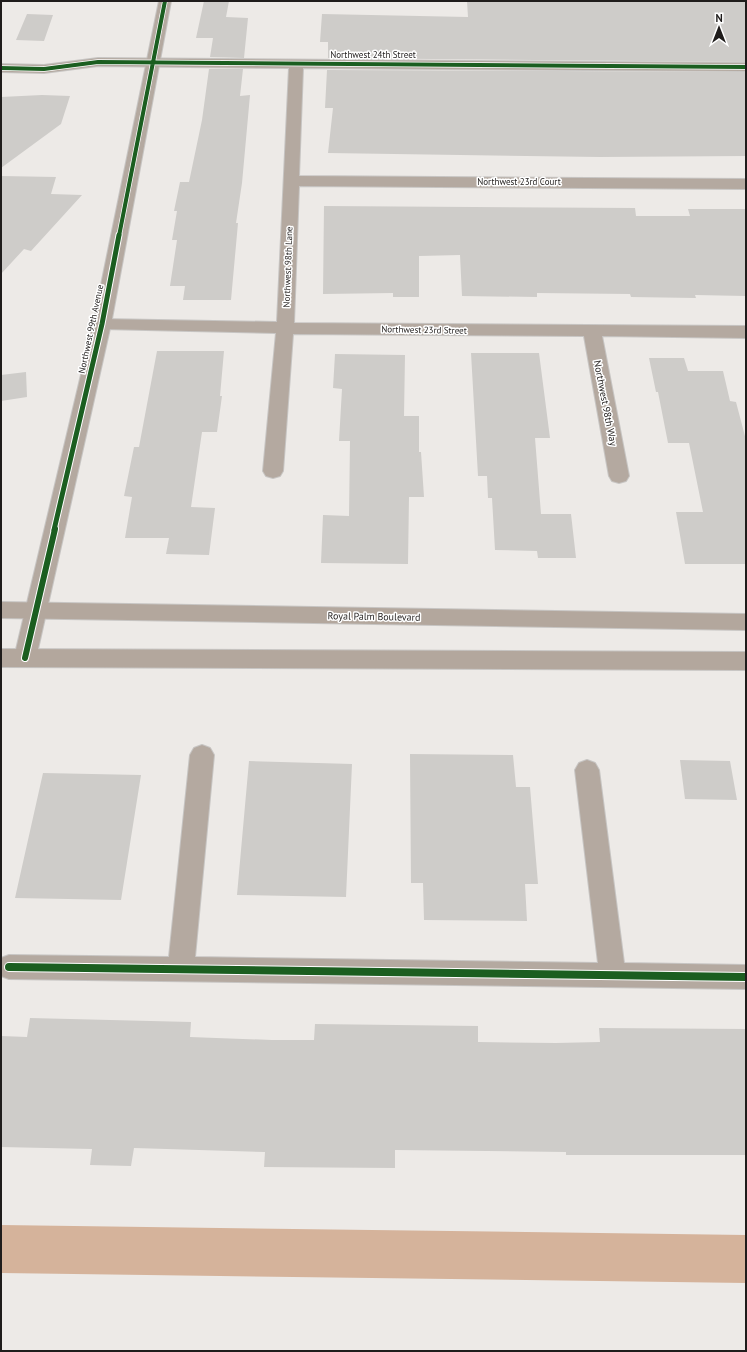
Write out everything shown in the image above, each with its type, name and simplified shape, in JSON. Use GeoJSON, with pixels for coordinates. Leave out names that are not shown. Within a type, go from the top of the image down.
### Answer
{"type":"FeatureCollection","features":[{"type":"Feature","properties":{"kind":"main road","name":"Royal Palm Boulevard"},"geometry":{"type":"LineString","coordinates":[[1,610],[746,622]]}},
{"type":"Feature","properties":{"kind":"main road"},"geometry":{"type":"LineString","coordinates":[[1,658],[746,661]]}},
{"type":"Feature","properties":{"kind":"street","name":"Northwest 99th Avenue"},"geometry":{"type":"LineString","coordinates":[[24,658],[102,324],[165,1]]}},
{"type":"Feature","properties":{"kind":"street","name":"Northwest 24th Street"},"geometry":{"type":"LineString","coordinates":[[1,68],[44,68],[98,62],[746,67]]}},
{"type":"Feature","properties":{"kind":"street","name":"Northwest 98th Lane"},"geometry":{"type":"LineString","coordinates":[[273,471],[285,328],[296,64]]}},
{"type":"Feature","properties":{"kind":"street","name":"Northwest 23rd Court"},"geometry":{"type":"LineString","coordinates":[[291,181],[746,184]]}},
{"type":"Feature","properties":{"kind":"street","name":"Northwest 23rd Street"},"geometry":{"type":"LineString","coordinates":[[102,324],[285,328],[746,332]]}},
{"type":"Feature","properties":{"kind":"street","name":"Northwest 98th Way"},"geometry":{"type":"LineString","coordinates":[[592,331],[619,476]]}},
{"type":"Feature","properties":{"kind":"street"},"geometry":{"type":"LineString","coordinates":[[181,969],[202,755]]}},
{"type":"Feature","properties":{"kind":"street"},"geometry":{"type":"LineString","coordinates":[[587,770],[613,975]]}},
{"type":"Feature","properties":{"kind":"street"},"geometry":{"type":"LineString","coordinates":[[9,967],[746,977]]}},
{"type":"Feature","properties":{"kind":"building"},"geometry":{"type":"Polygon","coordinates":[[[204,1],[229,1],[226,17],[248,18],[244,58],[210,57],[213,38],[196,38],[204,1]]]}},
{"type":"Feature","properties":{"kind":"building"},"geometry":{"type":"Polygon","coordinates":[[[467,1],[746,1],[746,62],[328,58],[328,42],[320,42],[322,14],[468,17],[467,1]]]}},
{"type":"Feature","properties":{"kind":"building"},"geometry":{"type":"Polygon","coordinates":[[[27,14],[53,15],[44,41],[16,40],[27,14]]]}},
{"type":"Feature","properties":{"kind":"building"},"geometry":{"type":"Polygon","coordinates":[[[209,69],[243,69],[240,96],[250,95],[242,183],[236,223],[238,223],[231,300],[183,300],[185,286],[170,286],[177,240],[172,240],[177,211],[174,211],[180,182],[189,182],[202,120],[209,69]]]}},
{"type":"Feature","properties":{"kind":"building"},"geometry":{"type":"Polygon","coordinates":[[[327,70],[746,72],[746,156],[600,157],[328,153],[333,108],[325,108],[327,70]]]}},
{"type":"Feature","properties":{"kind":"building"},"geometry":{"type":"Polygon","coordinates":[[[42,95],[70,96],[61,124],[1,168],[1,97],[42,95]]]}},
{"type":"Feature","properties":{"kind":"building"},"geometry":{"type":"Polygon","coordinates":[[[1,176],[56,177],[51,194],[82,195],[31,251],[24,249],[1,274],[1,176]]]}},
{"type":"Feature","properties":{"kind":"building"},"geometry":{"type":"Polygon","coordinates":[[[324,206],[635,208],[636,216],[690,216],[688,209],[746,209],[746,296],[695,295],[696,298],[631,297],[630,294],[537,293],[537,297],[462,296],[460,255],[419,256],[419,297],[393,297],[393,293],[323,294],[324,206]]]}},
{"type":"Feature","properties":{"kind":"building"},"geometry":{"type":"Polygon","coordinates":[[[157,351],[224,351],[220,396],[222,396],[217,432],[202,432],[191,507],[215,508],[209,555],[166,554],[169,538],[125,538],[132,497],[124,496],[134,447],[139,447],[157,351]]]}},
{"type":"Feature","properties":{"kind":"building"},"geometry":{"type":"Polygon","coordinates":[[[471,353],[539,353],[550,438],[535,438],[541,514],[571,514],[576,558],[538,558],[537,551],[495,550],[492,498],[488,498],[487,476],[478,476],[471,353]]]}},
{"type":"Feature","properties":{"kind":"building"},"geometry":{"type":"Polygon","coordinates":[[[335,354],[405,355],[404,416],[419,416],[419,452],[421,452],[424,497],[409,497],[408,564],[321,563],[323,515],[349,516],[350,441],[339,441],[342,389],[333,388],[335,354]]]}},
{"type":"Feature","properties":{"kind":"building"},"geometry":{"type":"Polygon","coordinates":[[[649,358],[684,358],[688,371],[723,371],[730,401],[736,402],[746,440],[746,564],[685,564],[676,512],[703,512],[689,443],[668,443],[658,392],[656,392],[649,358]]]}},
{"type":"Feature","properties":{"kind":"building"},"geometry":{"type":"Polygon","coordinates":[[[26,372],[27,397],[1,401],[1,375],[26,372]]]}},
{"type":"Feature","properties":{"kind":"building"},"geometry":{"type":"Polygon","coordinates":[[[410,754],[513,755],[516,787],[530,787],[538,884],[525,884],[527,921],[424,920],[423,883],[411,883],[410,754]]]}},
{"type":"Feature","properties":{"kind":"building"},"geometry":{"type":"Polygon","coordinates":[[[680,760],[730,761],[737,800],[685,799],[680,760]]]}},
{"type":"Feature","properties":{"kind":"building"},"geometry":{"type":"Polygon","coordinates":[[[249,761],[352,764],[346,897],[237,895],[249,761]]]}},
{"type":"Feature","properties":{"kind":"building"},"geometry":{"type":"Polygon","coordinates":[[[43,773],[141,775],[121,900],[15,898],[43,773]]]}},
{"type":"Feature","properties":{"kind":"building"},"geometry":{"type":"Polygon","coordinates":[[[30,1018],[191,1022],[190,1037],[272,1040],[314,1040],[315,1024],[478,1026],[478,1042],[556,1043],[600,1042],[599,1028],[746,1029],[746,1155],[566,1155],[566,1152],[395,1150],[395,1168],[264,1167],[265,1152],[134,1148],[131,1166],[90,1165],[92,1149],[1,1147],[1,1036],[27,1037],[30,1018]]]}},
{"type":"Feature","properties":{"kind":"waterway"},"geometry":{"type":"LineString","coordinates":[[1,1249],[746,1259]]}},
{"type":"Feature","properties":{"kind":"cycle path"},"geometry":{"type":"LineString","coordinates":[[25,658],[102,324],[165,1]]}},
{"type":"Feature","properties":{"kind":"cycle path"},"geometry":{"type":"LineString","coordinates":[[1,68],[44,69],[98,62],[746,67]]}},
{"type":"Feature","properties":{"kind":"cycle path"},"geometry":{"type":"LineString","coordinates":[[9,967],[746,977]]}}]}
